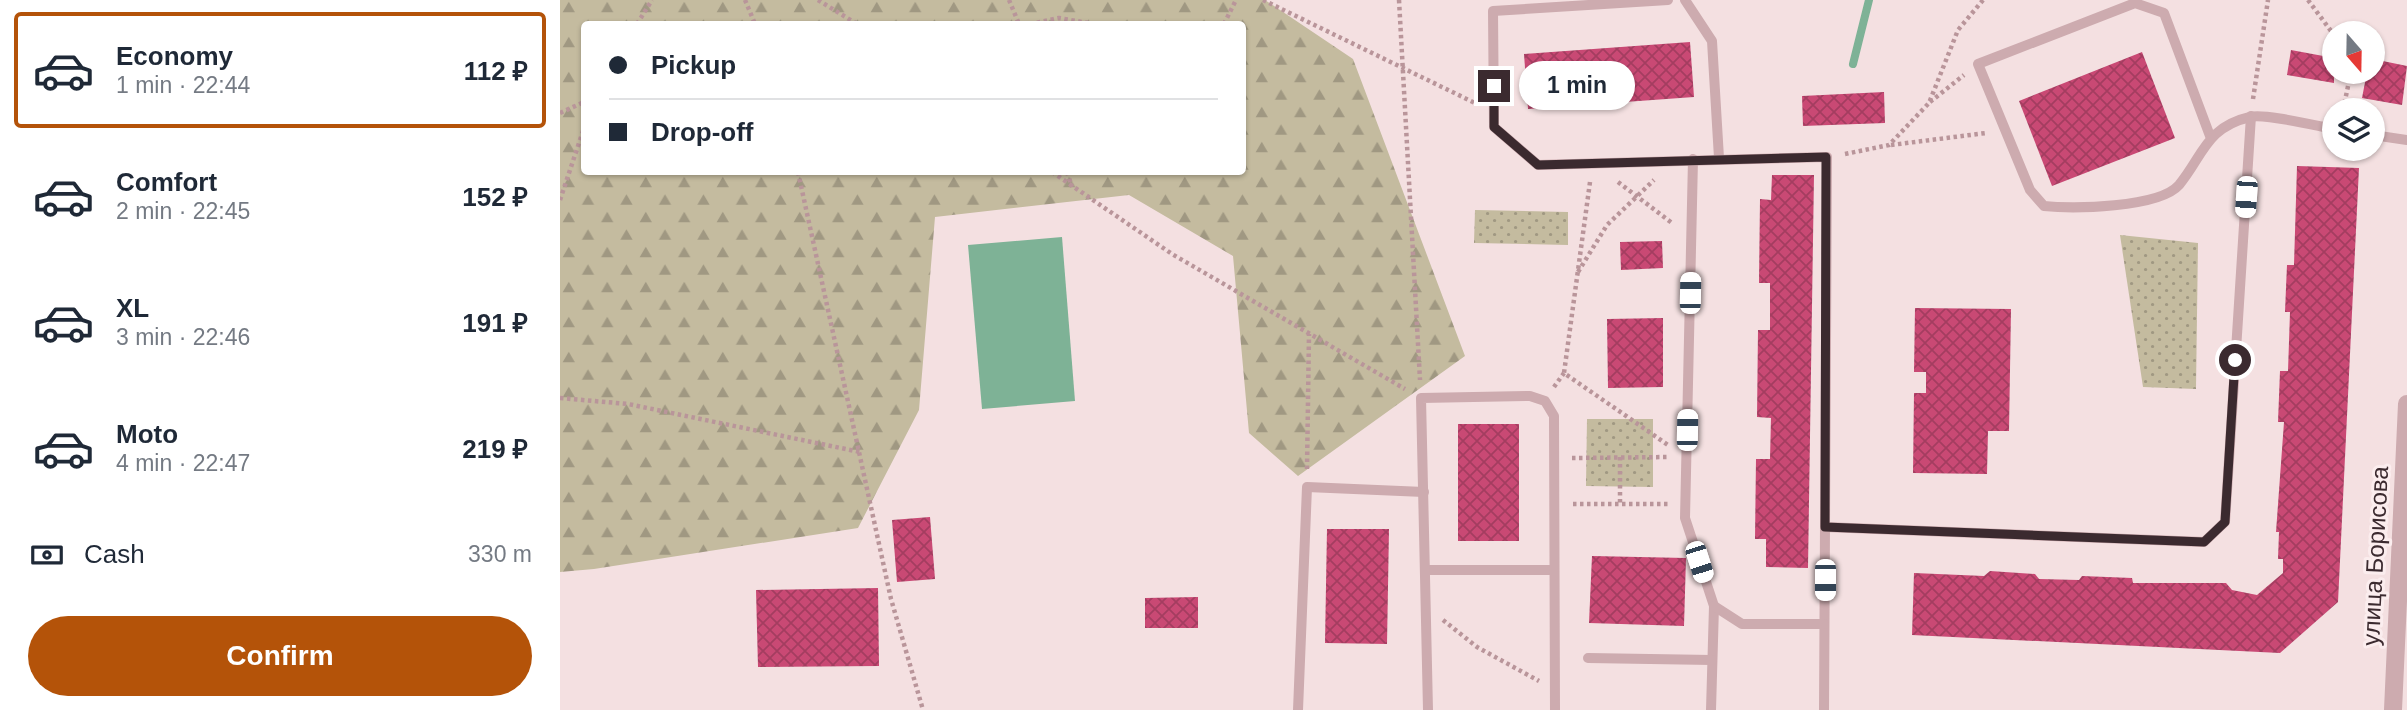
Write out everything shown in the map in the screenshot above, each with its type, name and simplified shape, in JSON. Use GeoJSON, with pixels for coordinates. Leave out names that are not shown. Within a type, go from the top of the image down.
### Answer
{"type":"FeatureCollection","features":[{"type":"Feature","properties":{"kind":"street","name":"улица Борисова"},"geometry":{"type":"LineString","coordinates":[[2393,710],[2407,404]]}},
{"type":"Feature","properties":{"kind":"lane"},"geometry":{"type":"LineString","coordinates":[[1668,0],[1493,11],[1494,127],[1538,165],[1826,157],[1824,710]]}},
{"type":"Feature","properties":{"kind":"lane"},"geometry":{"type":"LineString","coordinates":[[1685,0],[1712,41],[1719,158]]}},
{"type":"Feature","properties":{"kind":"lane"},"geometry":{"type":"LineString","coordinates":[[2210,136],[2164,13],[2135,3],[1978,64],[2030,190],[2044,206],[2080,209],[2148,199],[2177,187],[2210,136],[2251,116],[2322,127]]}},
{"type":"Feature","properties":{"kind":"lane"},"geometry":{"type":"LineString","coordinates":[[1825,527],[2204,542],[2225,522],[2251,116]]}},
{"type":"Feature","properties":{"kind":"lane"},"geometry":{"type":"LineString","coordinates":[[2385,137],[2407,140]]}},
{"type":"Feature","properties":{"kind":"lane"},"geometry":{"type":"LineString","coordinates":[[1693,159],[1685,518],[1714,606],[1711,710]]}},
{"type":"Feature","properties":{"kind":"lane"},"geometry":{"type":"LineString","coordinates":[[1428,710],[1421,398],[1530,396],[1545,401],[1554,416],[1555,710]]}},
{"type":"Feature","properties":{"kind":"lane"},"geometry":{"type":"LineString","coordinates":[[1298,710],[1307,488],[1424,492]]}},
{"type":"Feature","properties":{"kind":"lane"},"geometry":{"type":"LineString","coordinates":[[1425,570],[1554,570]]}},
{"type":"Feature","properties":{"kind":"lane"},"geometry":{"type":"LineString","coordinates":[[1714,606],[1742,624],[1825,624]]}},
{"type":"Feature","properties":{"kind":"lane"},"geometry":{"type":"LineString","coordinates":[[1588,658],[1712,660]]}},
{"type":"Feature","properties":{"kind":"path"},"geometry":{"type":"LineString","coordinates":[[640,21],[652,0]]}},
{"type":"Feature","properties":{"kind":"path"},"geometry":{"type":"LineString","coordinates":[[745,0],[754,21]]}},
{"type":"Feature","properties":{"kind":"path"},"geometry":{"type":"LineString","coordinates":[[818,0],[852,21]]}},
{"type":"Feature","properties":{"kind":"path"},"geometry":{"type":"LineString","coordinates":[[1009,0],[1018,21]]}},
{"type":"Feature","properties":{"kind":"path"},"geometry":{"type":"LineString","coordinates":[[1226,21],[1236,0]]}},
{"type":"Feature","properties":{"kind":"path"},"geometry":{"type":"LineString","coordinates":[[1263,0],[1494,111]]}},
{"type":"Feature","properties":{"kind":"path"},"geometry":{"type":"LineString","coordinates":[[1399,0],[1421,398]]}},
{"type":"Feature","properties":{"kind":"path"},"geometry":{"type":"LineString","coordinates":[[1929,103],[1958,30],[1983,0]]}},
{"type":"Feature","properties":{"kind":"path"},"geometry":{"type":"LineString","coordinates":[[2251,116],[2269,0]]}},
{"type":"Feature","properties":{"kind":"path"},"geometry":{"type":"LineString","coordinates":[[2308,0],[2324,21]]}},
{"type":"Feature","properties":{"kind":"path"},"geometry":{"type":"LineString","coordinates":[[1044,21],[1059,18],[1076,21]]}},
{"type":"Feature","properties":{"kind":"path"},"geometry":{"type":"LineString","coordinates":[[1889,145],[1929,103],[1978,64]]}},
{"type":"Feature","properties":{"kind":"path"},"geometry":{"type":"LineString","coordinates":[[560,113],[581,103]]}},
{"type":"Feature","properties":{"kind":"path"},"geometry":{"type":"LineString","coordinates":[[1826,157],[1889,145],[2004,130]]}},
{"type":"Feature","properties":{"kind":"path"},"geometry":{"type":"LineString","coordinates":[[560,200],[581,137]]}},
{"type":"Feature","properties":{"kind":"path"},"geometry":{"type":"LineString","coordinates":[[1577,274],[1607,225],[1675,160]]}},
{"type":"Feature","properties":{"kind":"path"},"geometry":{"type":"LineString","coordinates":[[1686,457],[1564,373],[1592,163],[1692,238]]}},
{"type":"Feature","properties":{"kind":"path"},"geometry":{"type":"LineString","coordinates":[[799,175],[891,599],[923,710]]}},
{"type":"Feature","properties":{"kind":"path"},"geometry":{"type":"LineString","coordinates":[[1056,175],[1172,254],[1421,398]]}},
{"type":"Feature","properties":{"kind":"path"},"geometry":{"type":"LineString","coordinates":[[1068,175],[1072,188]]}},
{"type":"Feature","properties":{"kind":"path"},"geometry":{"type":"LineString","coordinates":[[1307,488],[1309,333]]}},
{"type":"Feature","properties":{"kind":"path"},"geometry":{"type":"LineString","coordinates":[[560,398],[628,404],[860,452]]}},
{"type":"Feature","properties":{"kind":"path"},"geometry":{"type":"LineString","coordinates":[[1620,457],[1620,504]]}},
{"type":"Feature","properties":{"kind":"path"},"geometry":{"type":"LineString","coordinates":[[1554,458],[1686,457]]}},
{"type":"Feature","properties":{"kind":"path"},"geometry":{"type":"LineString","coordinates":[[1554,504],[1685,504]]}},
{"type":"Feature","properties":{"kind":"path"},"geometry":{"type":"LineString","coordinates":[[1426,607],[1477,647],[1555,690]]}},
{"type":"Feature","properties":{"kind":"green space"},"geometry":{"type":"Polygon","coordinates":[[[560,0],[1265,0],[1353,59],[1465,356],[1298,476],[1249,433],[1233,256],[1129,195],[935,217],[919,410],[858,528],[560,572],[560,0]]]}},
{"type":"Feature","properties":{"kind":"green space"},"geometry":{"type":"Polygon","coordinates":[[[1475,210],[1568,212],[1568,245],[1474,243],[1475,210]]]}},
{"type":"Feature","properties":{"kind":"green space"},"geometry":{"type":"Polygon","coordinates":[[[2120,235],[2198,243],[2196,389],[2143,387],[2120,235]]]}},
{"type":"Feature","properties":{"kind":"green space"},"geometry":{"type":"Polygon","coordinates":[[[1587,419],[1653,419],[1653,487],[1586,486],[1587,419]]]}},
{"type":"Feature","properties":{"kind":"shaded area"},"geometry":{"type":"Polygon","coordinates":[[[1062,237],[1075,401],[982,409],[968,245],[1062,237]]]}},
{"type":"Feature","properties":{"kind":"building"},"geometry":{"type":"Polygon","coordinates":[[[1690,42],[1694,97],[1528,109],[1524,54],[1690,42]]]}},
{"type":"Feature","properties":{"kind":"building"},"geometry":{"type":"Polygon","coordinates":[[[2291,50],[2322,56],[2322,81],[2287,75],[2291,50]]]}},
{"type":"Feature","properties":{"kind":"building"},"geometry":{"type":"Polygon","coordinates":[[[2142,52],[2175,138],[2052,186],[2019,101],[2142,52]]]}},
{"type":"Feature","properties":{"kind":"building"},"geometry":{"type":"Polygon","coordinates":[[[2385,61],[2407,66],[2402,105],[2385,102],[2385,98],[2362,98],[2365,84],[2385,84],[2385,61]]]}},
{"type":"Feature","properties":{"kind":"building"},"geometry":{"type":"Polygon","coordinates":[[[1884,92],[1885,123],[1803,126],[1802,96],[1884,92]]]}},
{"type":"Feature","properties":{"kind":"building"},"geometry":{"type":"Polygon","coordinates":[[[2297,166],[2359,168],[2338,602],[2280,653],[1912,635],[1914,573],[1984,576],[1990,571],[2035,574],[2039,579],[2079,580],[2082,576],[2132,578],[2133,583],[2226,583],[2232,590],[2257,595],[2283,573],[2283,559],[2278,559],[2279,532],[2276,532],[2284,422],[2278,422],[2280,371],[2288,371],[2290,312],[2285,312],[2287,265],[2294,265],[2297,166]]]}},
{"type":"Feature","properties":{"kind":"building"},"geometry":{"type":"Polygon","coordinates":[[[1772,175],[1814,175],[1808,568],[1766,567],[1766,539],[1755,539],[1756,459],[1770,459],[1771,418],[1757,417],[1758,330],[1770,330],[1770,283],[1759,283],[1760,199],[1771,200],[1772,175]]]}},
{"type":"Feature","properties":{"kind":"building"},"geometry":{"type":"Polygon","coordinates":[[[1662,241],[1663,268],[1621,270],[1620,242],[1662,241]]]}},
{"type":"Feature","properties":{"kind":"building"},"geometry":{"type":"Polygon","coordinates":[[[1915,308],[2011,309],[2009,431],[1988,431],[1987,474],[1913,473],[1914,393],[1926,393],[1926,372],[1914,372],[1915,308]]]}},
{"type":"Feature","properties":{"kind":"building"},"geometry":{"type":"Polygon","coordinates":[[[1663,318],[1663,387],[1608,388],[1607,319],[1663,318]]]}},
{"type":"Feature","properties":{"kind":"building"},"geometry":{"type":"Polygon","coordinates":[[[1458,424],[1519,424],[1519,541],[1458,541],[1458,424]]]}},
{"type":"Feature","properties":{"kind":"building"},"geometry":{"type":"Polygon","coordinates":[[[930,517],[935,579],[897,582],[892,520],[930,517]]]}},
{"type":"Feature","properties":{"kind":"building"},"geometry":{"type":"Polygon","coordinates":[[[1327,529],[1389,529],[1387,644],[1325,643],[1327,529]]]}},
{"type":"Feature","properties":{"kind":"building"},"geometry":{"type":"Polygon","coordinates":[[[1592,556],[1686,558],[1684,626],[1589,623],[1592,556]]]}},
{"type":"Feature","properties":{"kind":"building"},"geometry":{"type":"Polygon","coordinates":[[[878,588],[879,666],[758,667],[756,590],[878,588]]]}},
{"type":"Feature","properties":{"kind":"building"},"geometry":{"type":"Polygon","coordinates":[[[1198,597],[1198,628],[1145,628],[1145,598],[1198,597]]]}},
{"type":"Feature","properties":{"kind":"waterway"},"geometry":{"type":"LineString","coordinates":[[1853,64],[1869,0]]}},
{"type":"Feature","properties":{"kind":"route"},"geometry":{"type":"LineString","coordinates":[[1494,86],[1494,127],[1538,165],[1826,157],[1825,527],[2204,542],[2225,522],[2235,360]]}}]}
